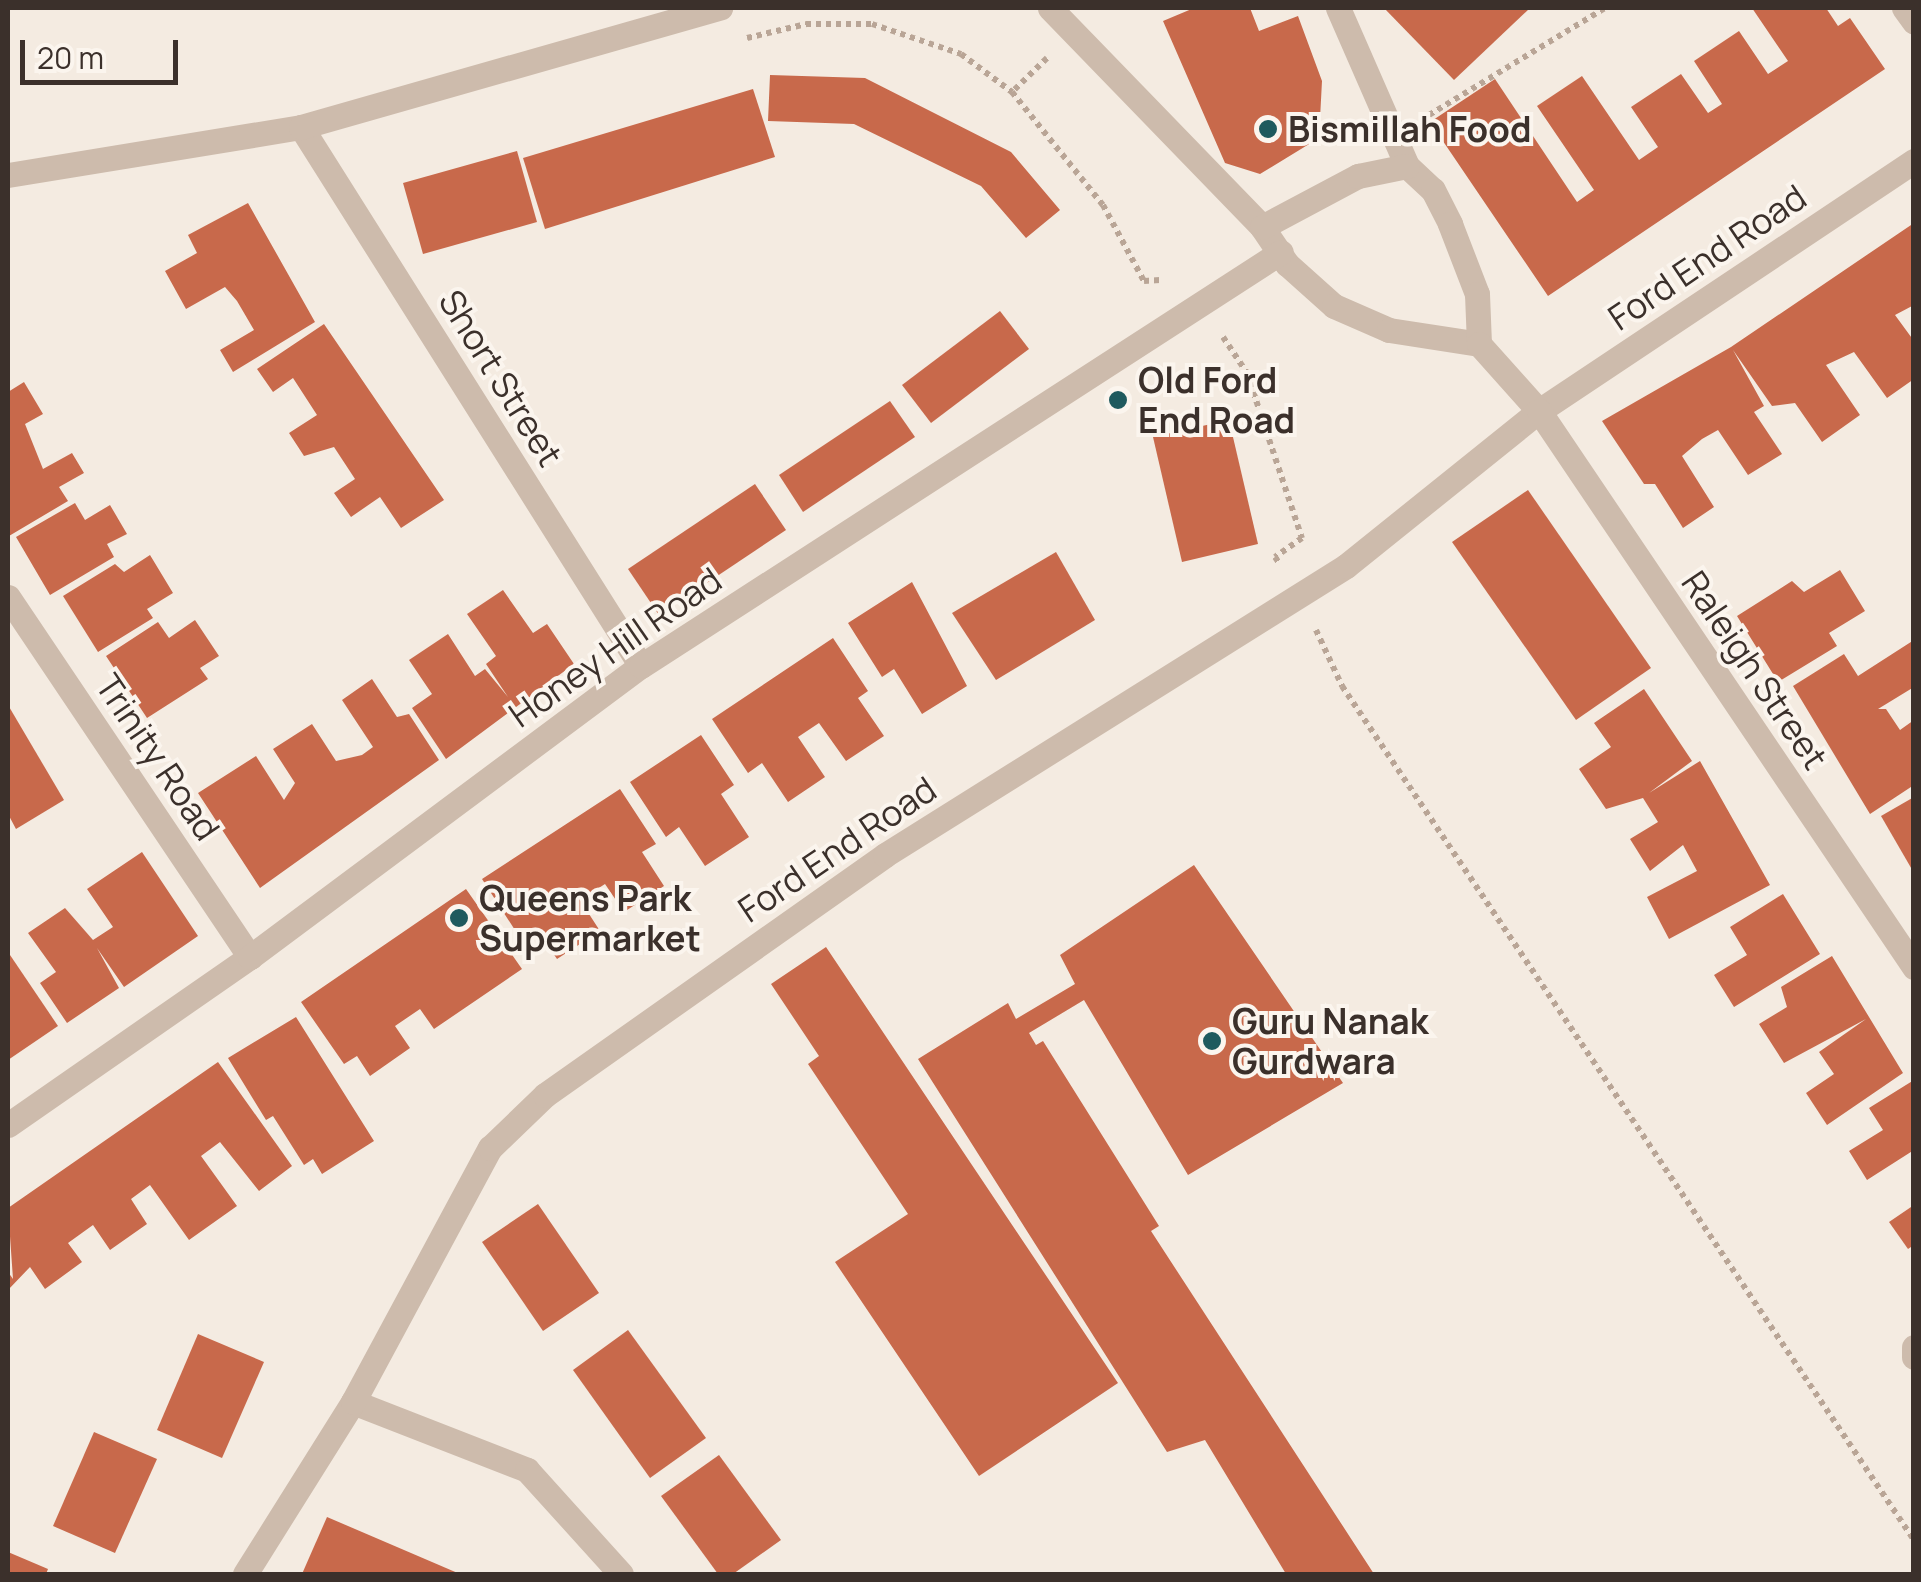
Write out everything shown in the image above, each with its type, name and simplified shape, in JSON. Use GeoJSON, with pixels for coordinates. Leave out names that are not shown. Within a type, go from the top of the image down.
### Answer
{"type":"FeatureCollection","features":[{"type":"Feature","properties":{"kind":"street"},"geometry":{"type":"LineString","coordinates":[[8,175],[301,127],[669,14],[720,8]]}},
{"type":"Feature","properties":{"kind":"street"},"geometry":{"type":"LineString","coordinates":[[1050,8],[1334,306],[1390,330],[1478,344],[1540,411]]}},
{"type":"Feature","properties":{"kind":"street"},"geometry":{"type":"LineString","coordinates":[[1338,8],[1407,166],[1433,190],[1450,224],[1477,294],[1478,344]]}},
{"type":"Feature","properties":{"kind":"street"},"geometry":{"type":"LineString","coordinates":[[1904,8],[1914,22]]}},
{"type":"Feature","properties":{"kind":"street","name":"Short Street"},"geometry":{"type":"LineString","coordinates":[[301,127],[641,666]]}},
{"type":"Feature","properties":{"kind":"street","name":"Ford End Road"},"geometry":{"type":"LineString","coordinates":[[245,1574],[353,1402],[490,1148],[545,1095],[885,855],[1346,566],[1540,411],[1914,162]]}},
{"type":"Feature","properties":{"kind":"street"},"geometry":{"type":"LineString","coordinates":[[1262,228],[1358,176],[1407,166]]}},
{"type":"Feature","properties":{"kind":"street","name":"Honey Hill Road"},"geometry":{"type":"LineString","coordinates":[[8,1125],[250,956],[641,666],[1281,252]]}},
{"type":"Feature","properties":{"kind":"street","name":"Raleigh Street"},"geometry":{"type":"LineString","coordinates":[[1540,411],[1914,967]]}},
{"type":"Feature","properties":{"kind":"street","name":"Trinity Road"},"geometry":{"type":"LineString","coordinates":[[8,597],[250,956]]}},
{"type":"Feature","properties":{"kind":"street"},"geometry":{"type":"LineString","coordinates":[[1914,1347],[1914,1358]]}},
{"type":"Feature","properties":{"kind":"street"},"geometry":{"type":"LineString","coordinates":[[353,1402],[527,1470],[621,1574]]}},
{"type":"Feature","properties":{"kind":"path"},"geometry":{"type":"LineString","coordinates":[[1407,166],[1425,117],[1606,8]]}},
{"type":"Feature","properties":{"kind":"path"},"geometry":{"type":"LineString","coordinates":[[728,42],[806,24],[872,24],[961,54],[1012,92],[1103,205],[1144,281],[1180,278]]}},
{"type":"Feature","properties":{"kind":"path"},"geometry":{"type":"LineString","coordinates":[[1012,92],[1050,55]]}},
{"type":"Feature","properties":{"kind":"path"},"geometry":{"type":"LineString","coordinates":[[1217,328],[1246,373],[1302,538],[1275,557]]}},
{"type":"Feature","properties":{"kind":"path"},"geometry":{"type":"LineString","coordinates":[[1313,624],[1342,686],[1914,1540]]}},
{"type":"Feature","properties":{"kind":"building"},"geometry":{"type":"Polygon","coordinates":[[[1194,8],[1250,8],[1259,31],[1298,16],[1322,81],[1319,138],[1260,174],[1225,163],[1163,21],[1194,8]]]}},
{"type":"Feature","properties":{"kind":"building"},"geometry":{"type":"Polygon","coordinates":[[[1384,8],[1530,8],[1454,80],[1384,8]]]}},
{"type":"Feature","properties":{"kind":"building"},"geometry":{"type":"Polygon","coordinates":[[[1752,8],[1826,8],[1838,26],[1850,18],[1885,69],[1548,296],[1430,122],[1495,79],[1577,202],[1594,190],[1537,106],[1582,76],[1639,160],[1658,147],[1631,107],[1681,74],[1708,113],[1722,104],[1694,61],[1739,31],[1768,74],[1788,61],[1752,8]]]}},
{"type":"Feature","properties":{"kind":"building"},"geometry":{"type":"Polygon","coordinates":[[[770,75],[865,78],[1011,152],[1060,210],[1026,238],[981,186],[854,124],[768,121],[770,75]]]}},
{"type":"Feature","properties":{"kind":"building"},"geometry":{"type":"Polygon","coordinates":[[[753,89],[775,157],[545,229],[523,158],[753,89]]]}},
{"type":"Feature","properties":{"kind":"building"},"geometry":{"type":"Polygon","coordinates":[[[517,151],[537,222],[423,254],[403,183],[517,151]]]}},
{"type":"Feature","properties":{"kind":"building"},"geometry":{"type":"Polygon","coordinates":[[[248,203],[315,322],[233,372],[220,350],[254,330],[237,301],[225,287],[186,309],[165,271],[197,253],[188,235],[248,203]]]}},
{"type":"Feature","properties":{"kind":"building"},"geometry":{"type":"Polygon","coordinates":[[[1914,223],[1914,305],[1895,315],[1914,341],[1914,379],[1887,398],[1854,352],[1826,365],[1860,415],[1822,442],[1795,403],[1772,406],[1733,350],[1764,406],[1754,412],[1782,454],[1748,475],[1718,430],[1702,439],[1682,456],[1714,507],[1683,528],[1655,484],[1644,484],[1602,421],[1731,347],[1914,223]]]}},
{"type":"Feature","properties":{"kind":"building"},"geometry":{"type":"Polygon","coordinates":[[[1000,311],[1029,349],[931,423],[902,385],[1000,311]]]}},
{"type":"Feature","properties":{"kind":"building"},"geometry":{"type":"Polygon","coordinates":[[[324,324],[444,500],[401,528],[380,497],[351,517],[334,493],[355,479],[334,447],[304,456],[289,433],[317,415],[293,378],[273,392],[257,369],[324,324]]]}},
{"type":"Feature","properties":{"kind":"building"},"geometry":{"type":"Polygon","coordinates":[[[24,382],[43,414],[25,424],[43,469],[72,453],[84,473],[59,487],[68,501],[9,536],[8,392],[24,382]]]}},
{"type":"Feature","properties":{"kind":"building"},"geometry":{"type":"Polygon","coordinates":[[[890,401],[915,437],[803,512],[779,475],[890,401]]]}},
{"type":"Feature","properties":{"kind":"building"},"geometry":{"type":"Polygon","coordinates":[[[1229,420],[1258,544],[1182,562],[1153,437],[1229,420]]]}},
{"type":"Feature","properties":{"kind":"building"},"geometry":{"type":"Polygon","coordinates":[[[755,484],[786,530],[659,615],[628,569],[755,484]]]}},
{"type":"Feature","properties":{"kind":"building"},"geometry":{"type":"Polygon","coordinates":[[[1528,490],[1651,668],[1576,720],[1452,542],[1528,490]]]}},
{"type":"Feature","properties":{"kind":"building"},"geometry":{"type":"Polygon","coordinates":[[[75,503],[85,520],[110,505],[127,534],[107,544],[114,557],[50,595],[16,537],[75,503]]]}},
{"type":"Feature","properties":{"kind":"building"},"geometry":{"type":"Polygon","coordinates":[[[1056,552],[1095,620],[996,680],[952,613],[1056,552]]]}},
{"type":"Feature","properties":{"kind":"building"},"geometry":{"type":"Polygon","coordinates":[[[150,555],[173,593],[147,609],[153,618],[98,652],[63,596],[115,564],[124,572],[150,555]]]}},
{"type":"Feature","properties":{"kind":"building"},"geometry":{"type":"Polygon","coordinates":[[[1840,570],[1865,611],[1829,633],[1837,646],[1778,682],[1737,616],[1792,581],[1804,592],[1840,570]]]}},
{"type":"Feature","properties":{"kind":"building"},"geometry":{"type":"Polygon","coordinates":[[[912,582],[967,686],[922,714],[894,669],[882,677],[848,623],[912,582]]]}},
{"type":"Feature","properties":{"kind":"building"},"geometry":{"type":"Polygon","coordinates":[[[503,590],[533,633],[547,624],[574,664],[446,759],[412,708],[432,694],[409,660],[448,634],[475,676],[485,669],[508,697],[486,664],[496,656],[467,614],[503,590]]]}},
{"type":"Feature","properties":{"kind":"building"},"geometry":{"type":"Polygon","coordinates":[[[195,620],[219,656],[200,668],[208,679],[147,718],[106,656],[158,622],[169,638],[195,620]]]}},
{"type":"Feature","properties":{"kind":"building"},"geometry":{"type":"Polygon","coordinates":[[[833,638],[868,691],[858,698],[884,736],[846,761],[819,723],[798,737],[825,777],[788,802],[762,763],[748,773],[712,719],[833,638]]]}},
{"type":"Feature","properties":{"kind":"building"},"geometry":{"type":"Polygon","coordinates":[[[1914,640],[1914,687],[1878,709],[1886,709],[1900,730],[1914,720],[1914,785],[1870,814],[1793,686],[1844,654],[1858,676],[1914,640]]]}},
{"type":"Feature","properties":{"kind":"building"},"geometry":{"type":"Polygon","coordinates":[[[372,679],[397,717],[409,714],[439,760],[260,888],[198,793],[256,756],[284,800],[295,783],[273,749],[312,724],[336,761],[362,755],[373,747],[342,700],[372,679]]]}},
{"type":"Feature","properties":{"kind":"building"},"geometry":{"type":"Polygon","coordinates":[[[1644,689],[1692,761],[1649,793],[1700,761],[1770,885],[1669,939],[1647,897],[1697,871],[1683,845],[1650,871],[1630,839],[1658,822],[1643,798],[1606,809],[1579,769],[1611,747],[1594,723],[1644,689]]]}},
{"type":"Feature","properties":{"kind":"building"},"geometry":{"type":"Polygon","coordinates":[[[8,705],[64,800],[16,829],[8,814],[8,705]]]}},
{"type":"Feature","properties":{"kind":"building"},"geometry":{"type":"Polygon","coordinates":[[[701,735],[734,785],[721,794],[749,837],[705,866],[679,827],[666,837],[630,782],[701,735]]]}},
{"type":"Feature","properties":{"kind":"building"},"geometry":{"type":"Polygon","coordinates":[[[620,789],[656,844],[642,852],[664,886],[624,912],[605,884],[580,900],[600,931],[557,959],[538,931],[522,941],[482,879],[620,789]]]}},
{"type":"Feature","properties":{"kind":"building"},"geometry":{"type":"Polygon","coordinates":[[[1914,797],[1914,873],[1881,816],[1914,797]]]}},
{"type":"Feature","properties":{"kind":"building"},"geometry":{"type":"Polygon","coordinates":[[[142,852],[198,936],[124,987],[97,948],[119,988],[67,1023],[40,983],[56,972],[28,933],[65,908],[93,940],[113,927],[87,889],[142,852]]]}},
{"type":"Feature","properties":{"kind":"building"},"geometry":{"type":"Polygon","coordinates":[[[1194,865],[1343,1083],[1188,1175],[1084,1000],[1029,1033],[1036,1045],[1043,1041],[1159,1226],[1151,1231],[1374,1574],[1286,1574],[1205,1440],[1167,1452],[918,1059],[1008,1003],[1016,1019],[1075,984],[1060,955],[1194,865]]]}},
{"type":"Feature","properties":{"kind":"building"},"geometry":{"type":"Polygon","coordinates":[[[466,889],[522,969],[434,1029],[420,1009],[395,1026],[410,1048],[370,1076],[357,1056],[344,1064],[301,1002],[466,889]]]}},
{"type":"Feature","properties":{"kind":"building"},"geometry":{"type":"Polygon","coordinates":[[[1783,894],[1820,954],[1734,1007],[1714,975],[1747,955],[1730,927],[1783,894]]]}},
{"type":"Feature","properties":{"kind":"building"},"geometry":{"type":"Polygon","coordinates":[[[826,947],[1118,1383],[979,1476],[835,1262],[908,1214],[808,1064],[819,1056],[771,984],[826,947]]]}},
{"type":"Feature","properties":{"kind":"building"},"geometry":{"type":"Polygon","coordinates":[[[8,952],[58,1026],[8,1060],[8,952]]]}},
{"type":"Feature","properties":{"kind":"building"},"geometry":{"type":"Polygon","coordinates":[[[1832,956],[1903,1073],[1827,1125],[1806,1093],[1834,1074],[1819,1052],[1866,1019],[1784,1063],[1759,1024],[1787,1007],[1781,987],[1832,956]]]}},
{"type":"Feature","properties":{"kind":"building"},"geometry":{"type":"Polygon","coordinates":[[[296,1017],[374,1141],[322,1174],[313,1159],[304,1165],[273,1116],[266,1120],[228,1058],[296,1017]]]}},
{"type":"Feature","properties":{"kind":"building"},"geometry":{"type":"Polygon","coordinates":[[[218,1062],[292,1166],[259,1191],[220,1142],[201,1156],[237,1206],[189,1240],[150,1185],[131,1199],[147,1224],[110,1250],[93,1225],[68,1243],[82,1262],[45,1289],[30,1267],[8,1290],[8,1272],[13,1279],[8,1208],[218,1062]]]}},
{"type":"Feature","properties":{"kind":"building"},"geometry":{"type":"Polygon","coordinates":[[[1914,1080],[1914,1150],[1867,1180],[1849,1151],[1883,1130],[1869,1108],[1914,1080]]]}},
{"type":"Feature","properties":{"kind":"building"},"geometry":{"type":"Polygon","coordinates":[[[538,1204],[599,1293],[543,1331],[482,1242],[538,1204]]]}},
{"type":"Feature","properties":{"kind":"building"},"geometry":{"type":"Polygon","coordinates":[[[1914,1205],[1914,1245],[1908,1249],[1889,1222],[1914,1205]]]}},
{"type":"Feature","properties":{"kind":"building"},"geometry":{"type":"Polygon","coordinates":[[[628,1330],[706,1438],[650,1478],[573,1370],[628,1330]]]}},
{"type":"Feature","properties":{"kind":"building"},"geometry":{"type":"Polygon","coordinates":[[[198,1334],[264,1362],[222,1458],[157,1430],[198,1334]]]}},
{"type":"Feature","properties":{"kind":"building"},"geometry":{"type":"Polygon","coordinates":[[[94,1432],[157,1459],[115,1553],[53,1526],[94,1432]]]}},
{"type":"Feature","properties":{"kind":"building"},"geometry":{"type":"Polygon","coordinates":[[[719,1455],[781,1540],[733,1574],[718,1574],[661,1496],[719,1455]]]}},
{"type":"Feature","properties":{"kind":"building"},"geometry":{"type":"Polygon","coordinates":[[[327,1517],[460,1574],[302,1574],[327,1517]]]}},
{"type":"Feature","properties":{"kind":"building"},"geometry":{"type":"Polygon","coordinates":[[[8,1552],[48,1569],[46,1574],[8,1574],[8,1552]]]}},
{"type":"Feature","properties":{"kind":"place","name":"Bismillah Food"},"geometry":{"type":"Point","coordinates":[1268,129]}},
{"type":"Feature","properties":{"kind":"place","name":"Old Ford End Road"},"geometry":{"type":"Point","coordinates":[1118,400]}},
{"type":"Feature","properties":{"kind":"place","name":"Queens Park Supermarket"},"geometry":{"type":"Point","coordinates":[459,918]}},
{"type":"Feature","properties":{"kind":"place","name":"Guru Nanak Gurdwara"},"geometry":{"type":"Point","coordinates":[1212,1041]}}]}
